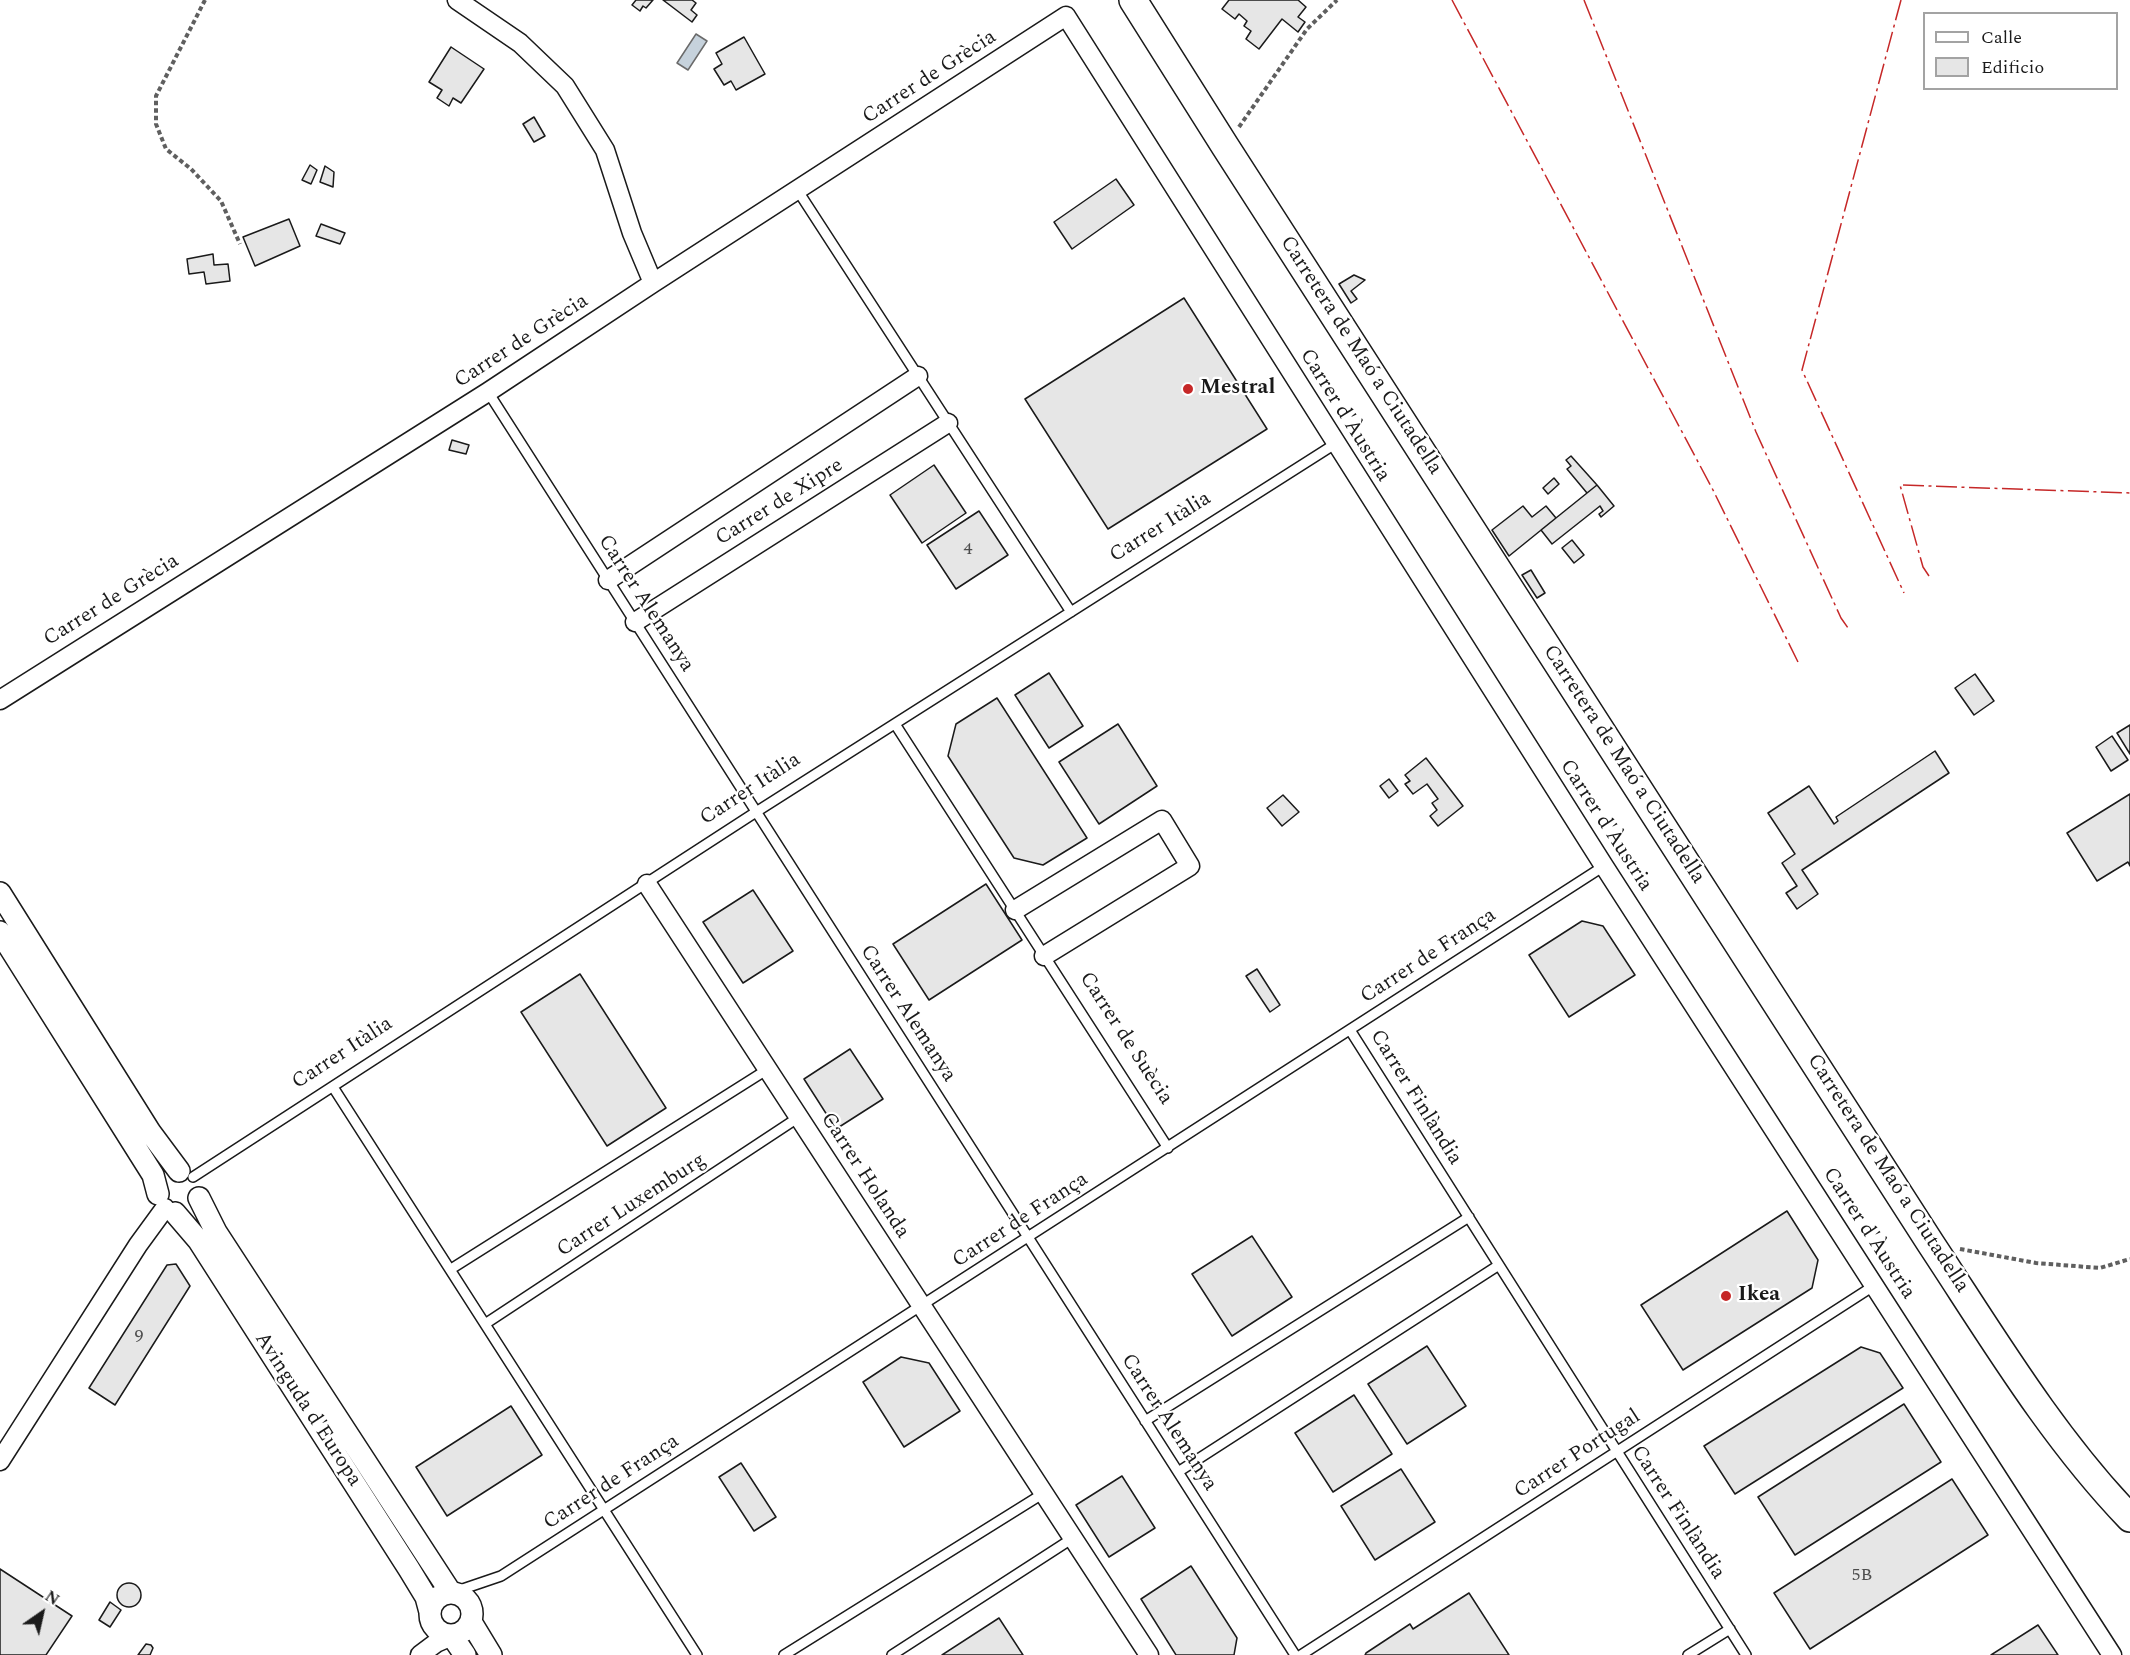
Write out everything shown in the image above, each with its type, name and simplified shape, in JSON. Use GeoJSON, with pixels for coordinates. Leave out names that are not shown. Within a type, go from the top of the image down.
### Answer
{"type":"FeatureCollection","features":[{"type":"Feature","properties":{"kind":"main road","name":"Carretera de Maó a Ciutadella"},"geometry":{"type":"LineString","coordinates":[[1133,0],[1931,1244],[2027,1390],[2091,1475],[2123,1511]]}},
{"type":"Feature","properties":{"kind":"street"},"geometry":{"type":"LineString","coordinates":[[457,0],[520,43],[565,86],[605,150],[632,233],[652,283]]}},
{"type":"Feature","properties":{"kind":"street","name":"Carrer de Grècia"},"geometry":{"type":"LineString","coordinates":[[0,700],[488,392],[652,283],[798,191],[1066,16]]}},
{"type":"Feature","properties":{"kind":"street","name":"Carrer d'Àustria"},"geometry":{"type":"LineString","coordinates":[[1066,16],[1604,866],[2112,1655]]}},
{"type":"Feature","properties":{"kind":"street","name":"Carrer de Xipre"},"geometry":{"type":"LineString","coordinates":[[608,580],[918,376]]}},
{"type":"Feature","properties":{"kind":"street","name":"Carrer de Xipre"},"geometry":{"type":"LineString","coordinates":[[635,622],[948,423]]}},
{"type":"Feature","properties":{"kind":"street"},"geometry":{"type":"LineString","coordinates":[[1015,910],[1162,820],[1190,866],[1044,956]]}},
{"type":"Feature","properties":{"kind":"street","name":"Carrer Holanda"},"geometry":{"type":"LineString","coordinates":[[647,884],[1149,1655]]}},
{"type":"Feature","properties":{"kind":"street","name":"Avinguda d'Europa"},"geometry":{"type":"LineString","coordinates":[[0,893],[150,1132],[199,1187],[199,1198],[222,1241],[451,1593],[458,1594],[469,1602],[473,1615],[471,1622],[491,1655]]}},
{"type":"Feature","properties":{"kind":"street","name":"Avinguda d'Europa"},"geometry":{"type":"LineString","coordinates":[[0,932],[153,1175],[166,1205],[199,1241],[396,1549],[426,1597],[430,1619],[438,1632],[452,1636],[465,1655]]}},
{"type":"Feature","properties":{"kind":"street"},"geometry":{"type":"LineString","coordinates":[[186,1174],[173,1172],[163,1178],[158,1188],[166,1205],[187,1212],[199,1198]]}},
{"type":"Feature","properties":{"kind":"street"},"geometry":{"type":"LineString","coordinates":[[0,1461],[166,1205]]}},
{"type":"Feature","properties":{"kind":"street"},"geometry":{"type":"LineString","coordinates":[[2123,1511],[2130,1529]]}},
{"type":"Feature","properties":{"kind":"street"},"geometry":{"type":"LineString","coordinates":[[430,1612],[439,1597],[451,1593]]}},
{"type":"Feature","properties":{"kind":"street"},"geometry":{"type":"LineString","coordinates":[[420,1655],[436,1643],[464,1632],[471,1622]]}},
{"type":"Feature","properties":{"kind":"lane"},"geometry":{"type":"LineString","coordinates":[[798,191],[1071,612]]}},
{"type":"Feature","properties":{"kind":"lane","name":"Carrer Alemanya"},"geometry":{"type":"LineString","coordinates":[[488,392],[1295,1655]]}},
{"type":"Feature","properties":{"kind":"lane","name":"Carrer Itàlia"},"geometry":{"type":"LineString","coordinates":[[186,1174],[333,1087],[756,812],[1335,444]]}},
{"type":"Feature","properties":{"kind":"lane","name":"Carrer de Suècia"},"geometry":{"type":"LineString","coordinates":[[895,724],[1168,1148]]}},
{"type":"Feature","properties":{"kind":"lane","name":"Carrer de França"},"geometry":{"type":"LineString","coordinates":[[451,1593],[501,1576],[1604,866]]}},
{"type":"Feature","properties":{"kind":"lane","name":"Carrer Finlàndia"},"geometry":{"type":"LineString","coordinates":[[1350,1030],[1746,1655]]}},
{"type":"Feature","properties":{"kind":"lane","name":"Carrer Luxemburg"},"geometry":{"type":"LineString","coordinates":[[451,1269],[768,1069]]}},
{"type":"Feature","properties":{"kind":"lane"},"geometry":{"type":"LineString","coordinates":[[333,1087],[697,1655]]}},
{"type":"Feature","properties":{"kind":"lane","name":"Carrer Luxemburg"},"geometry":{"type":"LineString","coordinates":[[485,1324],[799,1118]]}},
{"type":"Feature","properties":{"kind":"lane"},"geometry":{"type":"LineString","coordinates":[[1145,1421],[1468,1217]]}},
{"type":"Feature","properties":{"kind":"lane"},"geometry":{"type":"LineString","coordinates":[[1178,1472],[1499,1265]]}},
{"type":"Feature","properties":{"kind":"lane","name":"Carrer Portugal"},"geometry":{"type":"LineString","coordinates":[[1301,1655],[1875,1285]]}},
{"type":"Feature","properties":{"kind":"lane"},"geometry":{"type":"LineString","coordinates":[[784,1655],[1044,1493]]}},
{"type":"Feature","properties":{"kind":"lane"},"geometry":{"type":"LineString","coordinates":[[892,1655],[1073,1538]]}},
{"type":"Feature","properties":{"kind":"lane"},"geometry":{"type":"LineString","coordinates":[[1688,1655],[1730,1629]]}},
{"type":"Feature","properties":{"kind":"path"},"geometry":{"type":"LineString","coordinates":[[205,0],[156,96],[156,124],[166,149],[191,169],[220,201],[240,244]]}},
{"type":"Feature","properties":{"kind":"path"},"geometry":{"type":"LineString","coordinates":[[1225,146],[1307,28],[1337,0]]}},
{"type":"Feature","properties":{"kind":"path"},"geometry":{"type":"LineString","coordinates":[[1931,1244],[2036,1263],[2100,1268],[2130,1259]]}},
{"type":"Feature","properties":{"kind":"shaded area"},"geometry":{"type":"Polygon","coordinates":[[[696,34],[707,41],[688,70],[677,63],[696,34]]]}},
{"type":"Feature","properties":{"kind":"building"},"geometry":{"type":"Polygon","coordinates":[[[636,0],[653,0],[646,8],[643,6],[640,11],[632,5],[636,0]]]}},
{"type":"Feature","properties":{"kind":"building"},"geometry":{"type":"Polygon","coordinates":[[[663,0],[692,0],[696,3],[691,10],[697,15],[692,22],[663,0]]]}},
{"type":"Feature","properties":{"kind":"building"},"geometry":{"type":"Polygon","coordinates":[[[1229,0],[1298,0],[1306,7],[1298,17],[1305,22],[1298,32],[1282,19],[1259,49],[1246,39],[1251,31],[1244,26],[1247,21],[1239,14],[1235,19],[1222,9],[1229,0]]]}},
{"type":"Feature","properties":{"kind":"building"},"geometry":{"type":"Polygon","coordinates":[[[744,37],[765,74],[736,90],[731,81],[724,85],[714,69],[722,64],[716,53],[744,37]]]}},
{"type":"Feature","properties":{"kind":"building"},"geometry":{"type":"Polygon","coordinates":[[[451,47],[484,69],[461,103],[453,98],[449,106],[437,98],[442,90],[429,82],[451,47]]]}},
{"type":"Feature","properties":{"kind":"building"},"geometry":{"type":"Polygon","coordinates":[[[534,117],[545,136],[534,142],[523,124],[534,117]]]}},
{"type":"Feature","properties":{"kind":"building"},"geometry":{"type":"Polygon","coordinates":[[[310,165],[317,170],[311,184],[302,180],[310,165]]]}},
{"type":"Feature","properties":{"kind":"building"},"geometry":{"type":"Polygon","coordinates":[[[325,166],[334,172],[333,187],[320,182],[325,166]]]}},
{"type":"Feature","properties":{"kind":"building"},"geometry":{"type":"Polygon","coordinates":[[[1116,179],[1134,205],[1072,249],[1054,222],[1116,179]]]}},
{"type":"Feature","properties":{"kind":"building"},"geometry":{"type":"Polygon","coordinates":[[[289,219],[300,246],[255,266],[243,237],[289,219]]]}},
{"type":"Feature","properties":{"kind":"building"},"geometry":{"type":"Polygon","coordinates":[[[321,224],[345,233],[340,244],[316,236],[321,224]]]}},
{"type":"Feature","properties":{"kind":"building"},"geometry":{"type":"Polygon","coordinates":[[[213,254],[214,265],[228,264],[230,281],[206,284],[204,272],[189,274],[187,259],[213,254]]]}},
{"type":"Feature","properties":{"kind":"building"},"geometry":{"type":"Polygon","coordinates":[[[1354,275],[1365,280],[1351,291],[1357,299],[1351,303],[1339,284],[1354,275]]]}},
{"type":"Feature","properties":{"kind":"building"},"geometry":{"type":"Polygon","coordinates":[[[1184,298],[1267,429],[1108,529],[1025,399],[1184,298]]]}},
{"type":"Feature","properties":{"kind":"building"},"geometry":{"type":"Polygon","coordinates":[[[452,440],[469,445],[466,454],[449,450],[452,440]]]}},
{"type":"Feature","properties":{"kind":"building"},"geometry":{"type":"Polygon","coordinates":[[[1571,456],[1597,485],[1587,493],[1567,469],[1571,466],[1566,460],[1571,456]]]}},
{"type":"Feature","properties":{"kind":"building"},"geometry":{"type":"Polygon","coordinates":[[[934,465],[966,513],[922,543],[890,495],[934,465]]]}},
{"type":"Feature","properties":{"kind":"building"},"geometry":{"type":"Polygon","coordinates":[[[1554,478],[1559,484],[1548,494],[1543,488],[1554,478]]]}},
{"type":"Feature","properties":{"kind":"building"},"geometry":{"type":"Polygon","coordinates":[[[1597,485],[1614,506],[1601,517],[1599,514],[1603,511],[1600,506],[1552,544],[1541,530],[1597,485]]]}},
{"type":"Feature","properties":{"kind":"building"},"geometry":{"type":"Polygon","coordinates":[[[1523,506],[1532,517],[1546,506],[1556,518],[1509,556],[1492,530],[1523,506]]]}},
{"type":"Feature","properties":{"kind":"building"},"geometry":{"type":"Polygon","coordinates":[[[979,511],[1008,555],[956,589],[927,545],[979,511]]]}},
{"type":"Feature","properties":{"kind":"building"},"geometry":{"type":"Polygon","coordinates":[[[1572,540],[1584,555],[1574,563],[1562,548],[1572,540]]]}},
{"type":"Feature","properties":{"kind":"building"},"geometry":{"type":"Polygon","coordinates":[[[1531,570],[1545,593],[1537,598],[1522,575],[1531,570]]]}},
{"type":"Feature","properties":{"kind":"building"},"geometry":{"type":"Polygon","coordinates":[[[1049,673],[1083,726],[1049,748],[1015,695],[1049,673]]]}},
{"type":"Feature","properties":{"kind":"building"},"geometry":{"type":"Polygon","coordinates":[[[1975,674],[1994,701],[1974,715],[1955,688],[1975,674]]]}},
{"type":"Feature","properties":{"kind":"building"},"geometry":{"type":"Polygon","coordinates":[[[997,698],[1087,838],[1043,865],[1014,858],[948,756],[956,724],[997,698]]]}},
{"type":"Feature","properties":{"kind":"building"},"geometry":{"type":"Polygon","coordinates":[[[1118,724],[1157,786],[1099,824],[1059,762],[1118,724]]]}},
{"type":"Feature","properties":{"kind":"building"},"geometry":{"type":"Polygon","coordinates":[[[2130,725],[2130,754],[2117,733],[2130,725]]]}},
{"type":"Feature","properties":{"kind":"building"},"geometry":{"type":"Polygon","coordinates":[[[2112,736],[2128,760],[2111,771],[2096,747],[2112,736]]]}},
{"type":"Feature","properties":{"kind":"building"},"geometry":{"type":"Polygon","coordinates":[[[1935,751],[1949,773],[1802,870],[1818,894],[1797,909],[1786,893],[1797,886],[1782,863],[1795,854],[1768,813],[1809,786],[1834,824],[1838,821],[1836,817],[1935,751]]]}},
{"type":"Feature","properties":{"kind":"building"},"geometry":{"type":"Polygon","coordinates":[[[1426,758],[1463,806],[1438,826],[1430,816],[1437,810],[1432,803],[1438,799],[1427,784],[1413,794],[1405,784],[1410,781],[1405,775],[1426,758]]]}},
{"type":"Feature","properties":{"kind":"building"},"geometry":{"type":"Polygon","coordinates":[[[1389,779],[1398,791],[1389,798],[1380,786],[1389,779]]]}},
{"type":"Feature","properties":{"kind":"building"},"geometry":{"type":"Polygon","coordinates":[[[2130,794],[2130,866],[2128,862],[2097,881],[2067,833],[2130,794]]]}},
{"type":"Feature","properties":{"kind":"building"},"geometry":{"type":"Polygon","coordinates":[[[1283,795],[1299,812],[1282,826],[1267,808],[1283,795]]]}},
{"type":"Feature","properties":{"kind":"building"},"geometry":{"type":"Polygon","coordinates":[[[986,884],[1022,940],[929,1000],[893,944],[986,884]]]}},
{"type":"Feature","properties":{"kind":"building"},"geometry":{"type":"Polygon","coordinates":[[[753,890],[793,951],[743,983],[703,922],[753,890]]]}},
{"type":"Feature","properties":{"kind":"building"},"geometry":{"type":"Polygon","coordinates":[[[1582,921],[1603,926],[1635,975],[1569,1017],[1529,955],[1582,921]]]}},
{"type":"Feature","properties":{"kind":"building"},"geometry":{"type":"Polygon","coordinates":[[[1257,969],[1280,1005],[1270,1012],[1246,976],[1257,969]]]}},
{"type":"Feature","properties":{"kind":"building"},"geometry":{"type":"Polygon","coordinates":[[[580,974],[666,1108],[607,1146],[521,1012],[580,974]]]}},
{"type":"Feature","properties":{"kind":"building"},"geometry":{"type":"Polygon","coordinates":[[[850,1049],[883,1099],[836,1129],[804,1079],[850,1049]]]}},
{"type":"Feature","properties":{"kind":"building","name":"Ikea"},"geometry":{"type":"Polygon","coordinates":[[[1787,1211],[1818,1260],[1812,1288],[1683,1370],[1641,1305],[1787,1211]]]}},
{"type":"Feature","properties":{"kind":"building"},"geometry":{"type":"Polygon","coordinates":[[[1252,1236],[1292,1297],[1232,1336],[1192,1274],[1252,1236]]]}},
{"type":"Feature","properties":{"kind":"building"},"geometry":{"type":"Polygon","coordinates":[[[176,1264],[190,1286],[115,1405],[89,1388],[167,1265],[176,1264]]]}},
{"type":"Feature","properties":{"kind":"building"},"geometry":{"type":"Polygon","coordinates":[[[1427,1346],[1466,1406],[1407,1444],[1368,1384],[1427,1346]]]}},
{"type":"Feature","properties":{"kind":"building"},"geometry":{"type":"Polygon","coordinates":[[[1861,1347],[1880,1353],[1903,1388],[1735,1494],[1704,1446],[1861,1347]]]}},
{"type":"Feature","properties":{"kind":"building"},"geometry":{"type":"Polygon","coordinates":[[[901,1357],[929,1363],[960,1411],[904,1447],[863,1382],[901,1357]]]}},
{"type":"Feature","properties":{"kind":"building"},"geometry":{"type":"Polygon","coordinates":[[[1354,1395],[1392,1454],[1333,1492],[1295,1433],[1354,1395]]]}},
{"type":"Feature","properties":{"kind":"building"},"geometry":{"type":"Polygon","coordinates":[[[1904,1404],[1941,1462],[1795,1555],[1758,1497],[1904,1404]]]}},
{"type":"Feature","properties":{"kind":"building"},"geometry":{"type":"Polygon","coordinates":[[[511,1406],[542,1455],[447,1516],[416,1467],[511,1406]]]}},
{"type":"Feature","properties":{"kind":"building"},"geometry":{"type":"Polygon","coordinates":[[[741,1463],[776,1517],[754,1531],[719,1477],[741,1463]]]}},
{"type":"Feature","properties":{"kind":"building"},"geometry":{"type":"Polygon","coordinates":[[[1401,1469],[1435,1522],[1375,1560],[1341,1506],[1401,1469]]]}},
{"type":"Feature","properties":{"kind":"building"},"geometry":{"type":"Polygon","coordinates":[[[1122,1476],[1155,1528],[1109,1557],[1076,1505],[1122,1476]]]}},
{"type":"Feature","properties":{"kind":"building"},"geometry":{"type":"Polygon","coordinates":[[[1952,1479],[1988,1535],[1810,1649],[1774,1593],[1952,1479]]]}},
{"type":"Feature","properties":{"kind":"building"},"geometry":{"type":"Polygon","coordinates":[[[1191,1566],[1237,1638],[1234,1655],[1176,1655],[1141,1599],[1191,1566]]]}},
{"type":"Feature","properties":{"kind":"building"},"geometry":{"type":"Polygon","coordinates":[[[0,1569],[72,1616],[46,1655],[0,1655],[0,1569]]]}},
{"type":"Feature","properties":{"kind":"building"},"geometry":{"type":"Polygon","coordinates":[[[129,1583],[138,1586],[141,1595],[138,1604],[129,1607],[120,1604],[117,1595],[120,1586],[129,1583]]]}},
{"type":"Feature","properties":{"kind":"building"},"geometry":{"type":"Polygon","coordinates":[[[1469,1593],[1509,1655],[1365,1655],[1410,1624],[1413,1629],[1469,1593]]]}},
{"type":"Feature","properties":{"kind":"building"},"geometry":{"type":"Polygon","coordinates":[[[110,1602],[121,1610],[110,1627],[99,1620],[110,1602]]]}},
{"type":"Feature","properties":{"kind":"building"},"geometry":{"type":"Polygon","coordinates":[[[999,1618],[1023,1655],[942,1655],[999,1618]]]}},
{"type":"Feature","properties":{"kind":"building"},"geometry":{"type":"Polygon","coordinates":[[[2038,1625],[2058,1655],[1991,1655],[2038,1625]]]}},
{"type":"Feature","properties":{"kind":"building"},"geometry":{"type":"Polygon","coordinates":[[[146,1644],[153,1648],[150,1655],[138,1655],[146,1644]]]}},
{"type":"Feature","properties":{"kind":"power"},"geometry":{"type":"LineString","coordinates":[[1452,0],[1713,490],[1798,662]]}},
{"type":"Feature","properties":{"kind":"power"},"geometry":{"type":"LineString","coordinates":[[1584,0],[1756,432],[1841,618],[1848,628]]}},
{"type":"Feature","properties":{"kind":"power"},"geometry":{"type":"LineString","coordinates":[[1901,0],[1802,370],[1904,593]]}},
{"type":"Feature","properties":{"kind":"power"},"geometry":{"type":"LineString","coordinates":[[1929,576],[1923,567],[1900,485],[2130,493]]}},
{"type":"Feature","properties":{"kind":"place","name":"Mestral"},"geometry":{"type":"Point","coordinates":[1188,389]}},
{"type":"Feature","properties":{"kind":"place","name":"Ikea"},"geometry":{"type":"Point","coordinates":[1726,1296]}}]}
